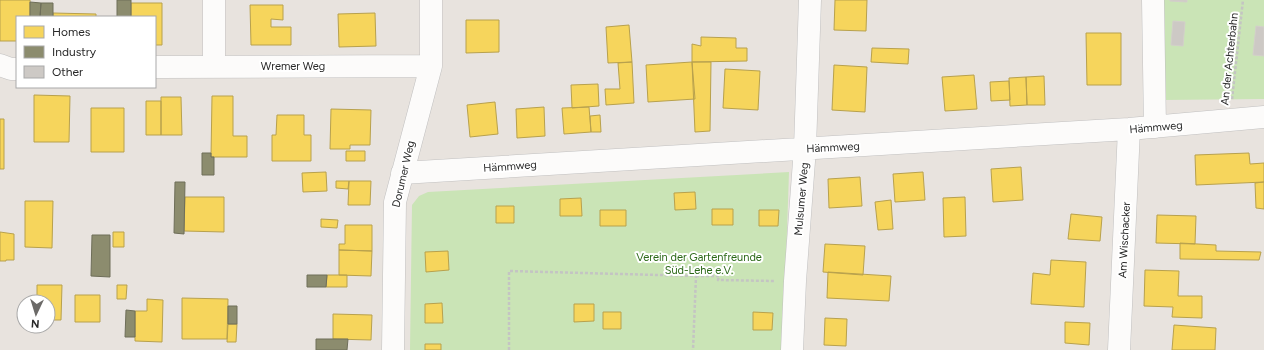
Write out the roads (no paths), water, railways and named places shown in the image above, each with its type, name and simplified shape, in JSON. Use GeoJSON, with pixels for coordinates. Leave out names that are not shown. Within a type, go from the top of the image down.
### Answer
{"type":"FeatureCollection","features":[{"type":"Feature","properties":{"kind":"street"},"geometry":{"type":"LineString","coordinates":[[214,0],[214,67]]}},
{"type":"Feature","properties":{"kind":"street","name":"Dorumer Weg"},"geometry":{"type":"LineString","coordinates":[[393,350],[395,202],[431,66],[431,0]]}},
{"type":"Feature","properties":{"kind":"street","name":"Mulsumer Weg"},"geometry":{"type":"LineString","coordinates":[[792,350],[795,281],[805,148],[810,0]]}},
{"type":"Feature","properties":{"kind":"street"},"geometry":{"type":"LineString","coordinates":[[1153,0],[1155,127]]}},
{"type":"Feature","properties":{"kind":"street"},"geometry":{"type":"LineString","coordinates":[[0,65],[11,69],[16,69]]}},
{"type":"Feature","properties":{"kind":"street","name":"Wremer Weg"},"geometry":{"type":"LineString","coordinates":[[156,67],[431,66]]}},
{"type":"Feature","properties":{"kind":"street","name":"Hämmweg"},"geometry":{"type":"LineString","coordinates":[[402,173],[1129,129],[1264,117]]}},
{"type":"Feature","properties":{"kind":"street","name":"Am Wischacker"},"geometry":{"type":"LineString","coordinates":[[1119,350],[1129,129]]}},
{"type":"Feature","properties":{"kind":"park label","name":"Verein der Gartenfreunde Süd-Lehe e.V."},"geometry":{"type":"Point","coordinates":[699,263]}}]}
